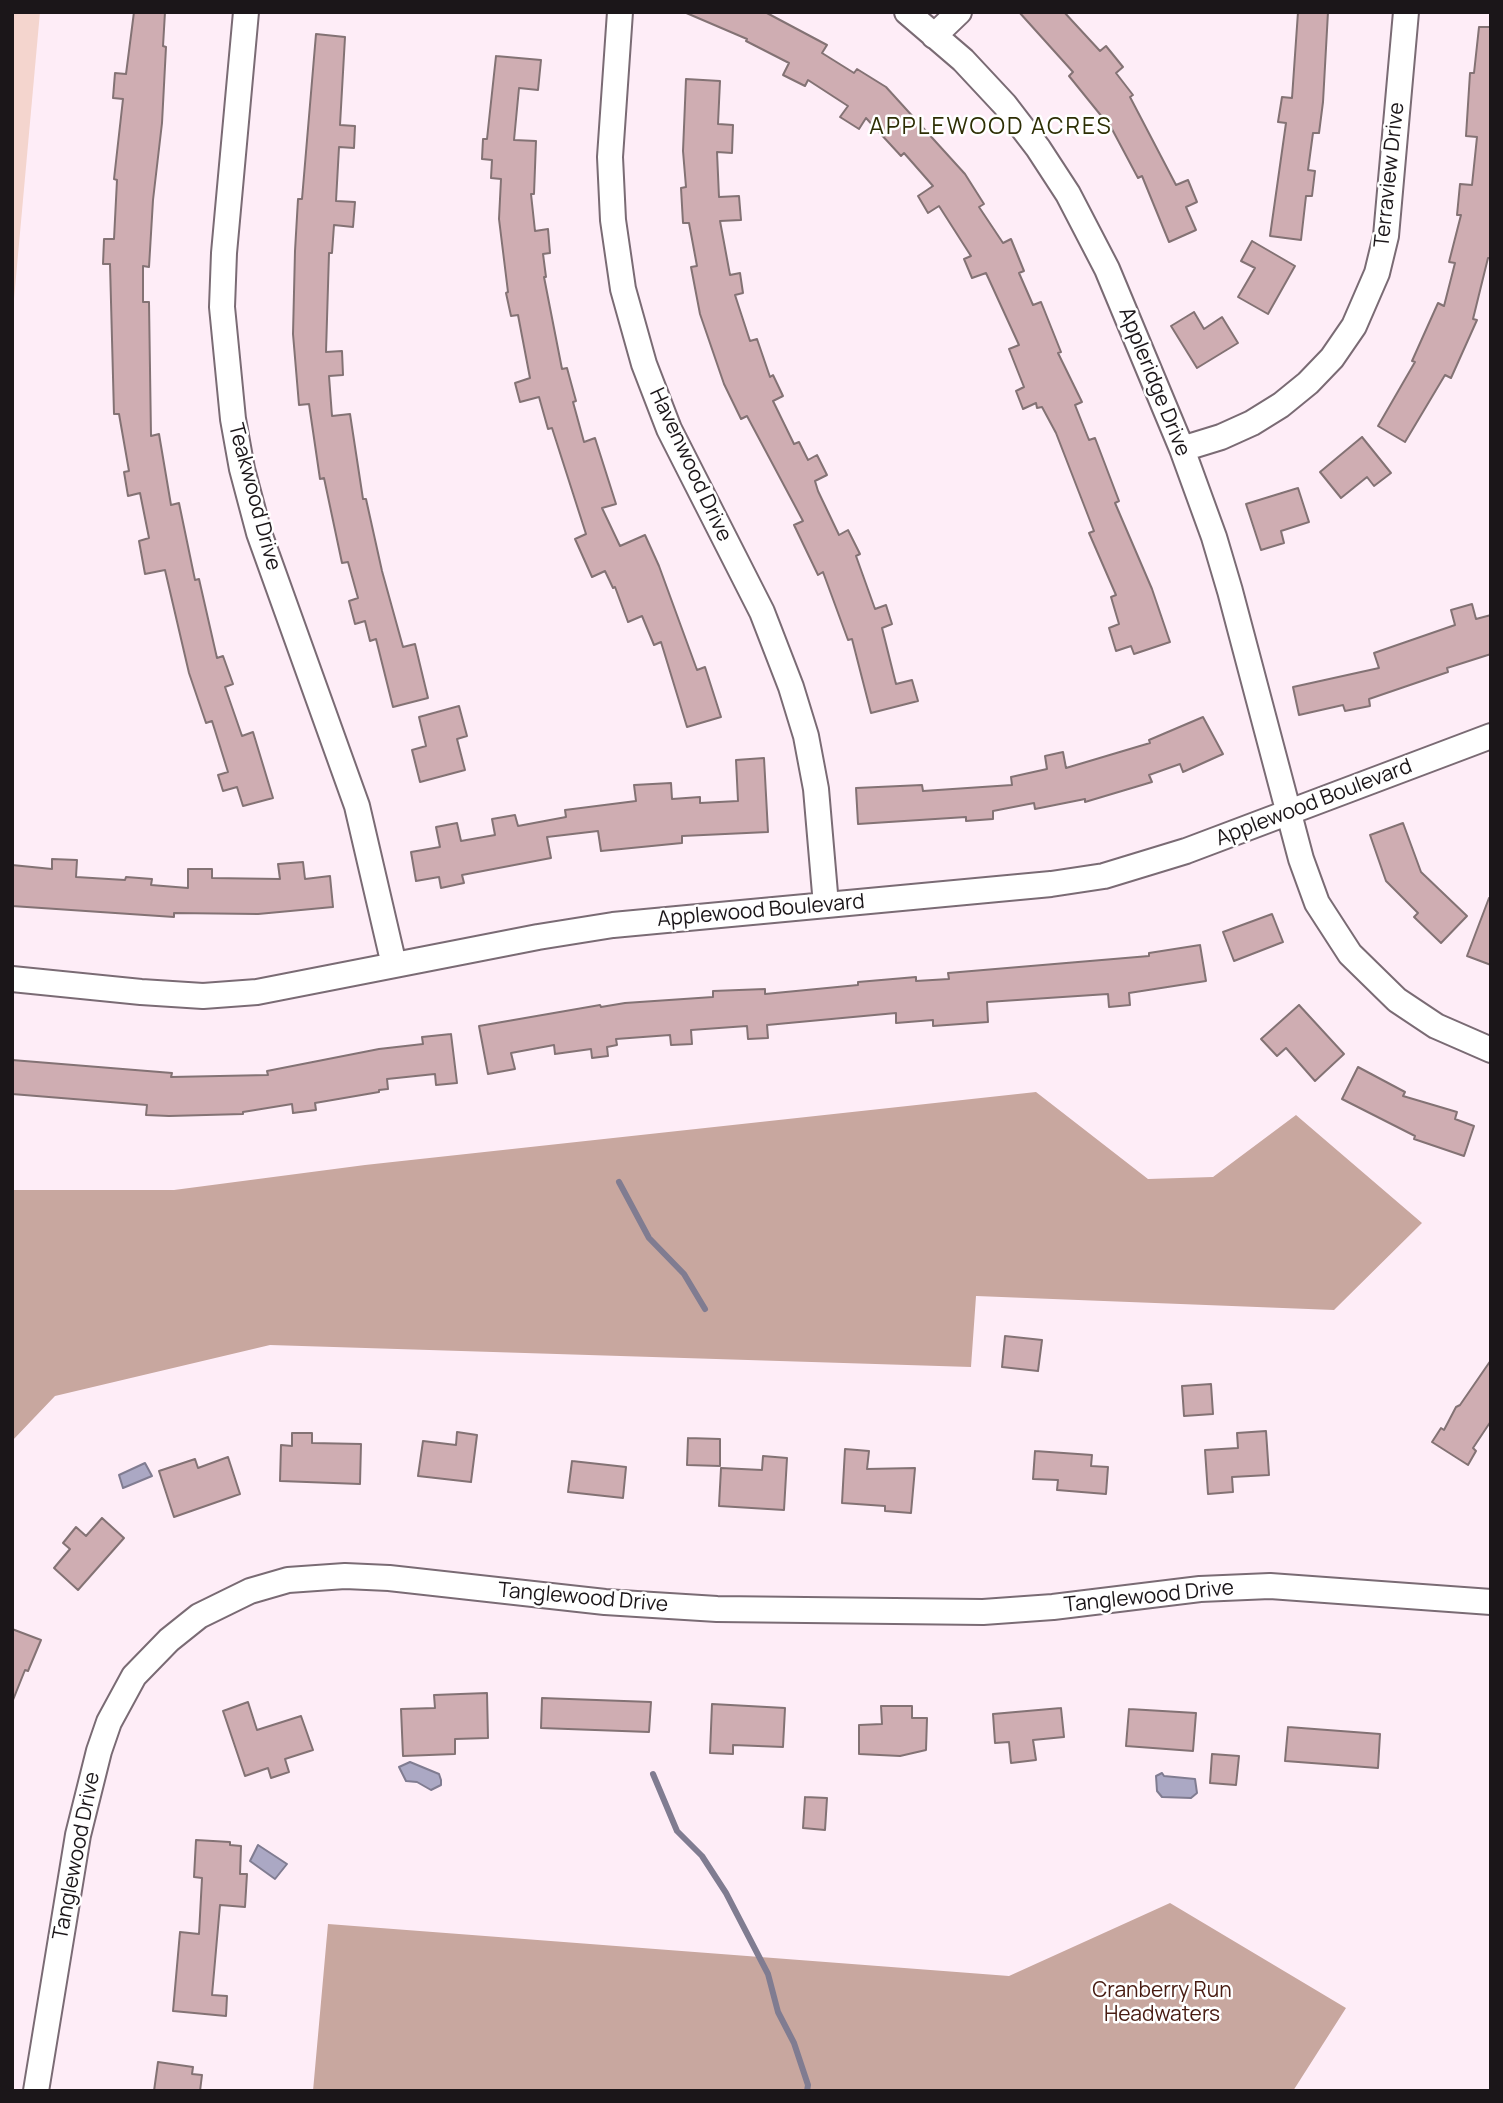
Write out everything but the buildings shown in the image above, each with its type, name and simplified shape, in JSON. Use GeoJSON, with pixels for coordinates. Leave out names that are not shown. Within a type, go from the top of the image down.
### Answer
{"type":"FeatureCollection","features":[{"type":"Feature","properties":{"kind":"street","name":"Teakwood Drive"},"geometry":{"type":"LineString","coordinates":[[246,12],[224,253],[222,307],[233,419],[242,469],[259,533],[357,806],[394,965]]}},
{"type":"Feature","properties":{"kind":"street","name":"Havenwood Drive"},"geometry":{"type":"LineString","coordinates":[[620,12],[610,157],[613,220],[623,289],[644,364],[669,429],[761,612],[792,687],[806,736],[816,789],[826,905]]}},
{"type":"Feature","properties":{"kind":"street","name":"Appleridge Drive"},"geometry":{"type":"LineString","coordinates":[[907,12],[963,60],[1005,105],[1068,194],[1107,269],[1182,449],[1214,537],[1301,859],[1317,903],[1350,954],[1397,1000],[1436,1027],[1491,1049]]}},
{"type":"Feature","properties":{"kind":"street"},"geometry":{"type":"LineString","coordinates":[[934,36],[959,12]]}},
{"type":"Feature","properties":{"kind":"street","name":"Terraview Drive"},"geometry":{"type":"LineString","coordinates":[[1182,449],[1221,437],[1252,423],[1281,405],[1308,383],[1332,358],[1354,326],[1377,273],[1386,236],[1406,12]]}},
{"type":"Feature","properties":{"kind":"street","name":"Applewood Boulevard"},"geometry":{"type":"LineString","coordinates":[[12,979],[203,996],[257,992],[613,925],[1004,890],[1104,876],[1186,851],[1491,736]]}},
{"type":"Feature","properties":{"kind":"street","name":"Tanglewood Drive"},"geometry":{"type":"LineString","coordinates":[[36,2091],[78,1835],[109,1722],[134,1676],[169,1640],[199,1616],[250,1591],[288,1580],[345,1576],[389,1578],[605,1602],[717,1609],[983,1612],[1053,1607],[1200,1589],[1270,1586],[1491,1602]]}},
{"type":"Feature","properties":{"kind":"shaded area"},"geometry":{"type":"Polygon","coordinates":[[[12,12],[40,12],[12,321],[12,12]]]}},
{"type":"Feature","properties":{"kind":"shaded area"},"geometry":{"type":"Polygon","coordinates":[[[145,1463],[152,1476],[123,1488],[119,1475],[145,1463]]]}},
{"type":"Feature","properties":{"kind":"shaded area"},"geometry":{"type":"Polygon","coordinates":[[[410,1762],[439,1774],[441,1785],[431,1790],[417,1782],[406,1781],[399,1767],[410,1762]]]}},
{"type":"Feature","properties":{"kind":"shaded area"},"geometry":{"type":"Polygon","coordinates":[[[1162,1773],[1164,1776],[1195,1779],[1197,1793],[1191,1798],[1162,1797],[1157,1791],[1156,1776],[1162,1773]]]}},
{"type":"Feature","properties":{"kind":"shaded area"},"geometry":{"type":"Polygon","coordinates":[[[258,1845],[287,1864],[275,1879],[250,1861],[258,1845]]]}},
{"type":"Feature","properties":{"kind":"green space"},"geometry":{"type":"Polygon","coordinates":[[[1036,1092],[1148,1179],[1213,1177],[1296,1115],[1422,1223],[1334,1310],[976,1296],[971,1367],[270,1345],[55,1396],[12,1441],[12,1190],[174,1190],[365,1165],[1036,1092]]]}},
{"type":"Feature","properties":{"kind":"green space","name":"Cranberry Run Headwaters"},"geometry":{"type":"Polygon","coordinates":[[[1170,1903],[1346,2008],[1293,2091],[313,2091],[328,1924],[1009,1976],[1170,1903]]]}},
{"type":"Feature","properties":{"kind":"waterway"},"geometry":{"type":"LineString","coordinates":[[619,1182],[649,1238],[684,1274],[705,1309]]}},
{"type":"Feature","properties":{"kind":"waterway"},"geometry":{"type":"LineString","coordinates":[[653,1774],[677,1831],[702,1856],[726,1893],[768,1974],[778,2012],[794,2043],[808,2085],[807,2091]]}},
{"type":"Feature","properties":{"kind":"district","name":"APPLEWOOD ACRES"},"geometry":{"type":"Point","coordinates":[991,128]}}]}
